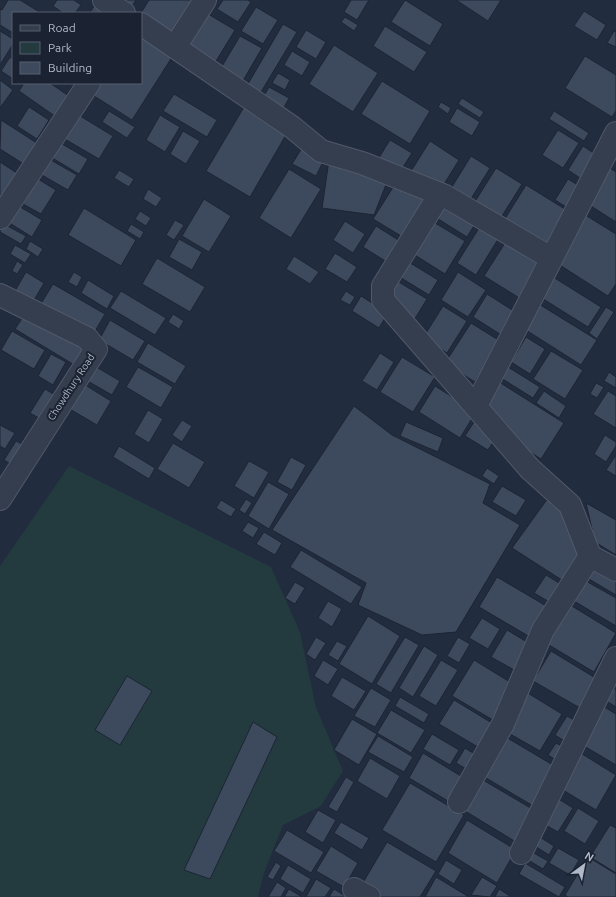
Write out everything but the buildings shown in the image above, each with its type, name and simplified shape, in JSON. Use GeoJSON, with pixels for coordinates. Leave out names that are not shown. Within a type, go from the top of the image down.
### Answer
{"type":"FeatureCollection","features":[{"type":"Feature","properties":{"kind":"street"},"geometry":{"type":"LineString","coordinates":[[104,0],[122,12]]}},
{"type":"Feature","properties":{"kind":"street"},"geometry":{"type":"LineString","coordinates":[[175,47],[205,0]]}},
{"type":"Feature","properties":{"kind":"street"},"geometry":{"type":"LineString","coordinates":[[142,25],[292,127],[321,151],[362,163],[440,194],[551,258]]}},
{"type":"Feature","properties":{"kind":"street"},"geometry":{"type":"LineString","coordinates":[[0,218],[88,84]]}},
{"type":"Feature","properties":{"kind":"street"},"geometry":{"type":"LineString","coordinates":[[476,406],[616,133]]}},
{"type":"Feature","properties":{"kind":"street"},"geometry":{"type":"LineString","coordinates":[[440,194],[383,286],[383,300],[530,469],[570,505],[590,556],[616,570]]}},
{"type":"Feature","properties":{"kind":"street","name":"Chowdhury Road"},"geometry":{"type":"LineString","coordinates":[[0,295],[87,338],[96,349],[0,499]]}},
{"type":"Feature","properties":{"kind":"street"},"geometry":{"type":"LineString","coordinates":[[459,802],[503,724],[543,630],[590,556]]}},
{"type":"Feature","properties":{"kind":"street"},"geometry":{"type":"LineString","coordinates":[[521,853],[616,658]]}},
{"type":"Feature","properties":{"kind":"green space"},"geometry":{"type":"Polygon","coordinates":[[[69,466],[271,567],[300,632],[316,707],[343,771],[321,806],[283,825],[264,873],[258,897],[0,897],[0,566],[69,466]]]}}]}
